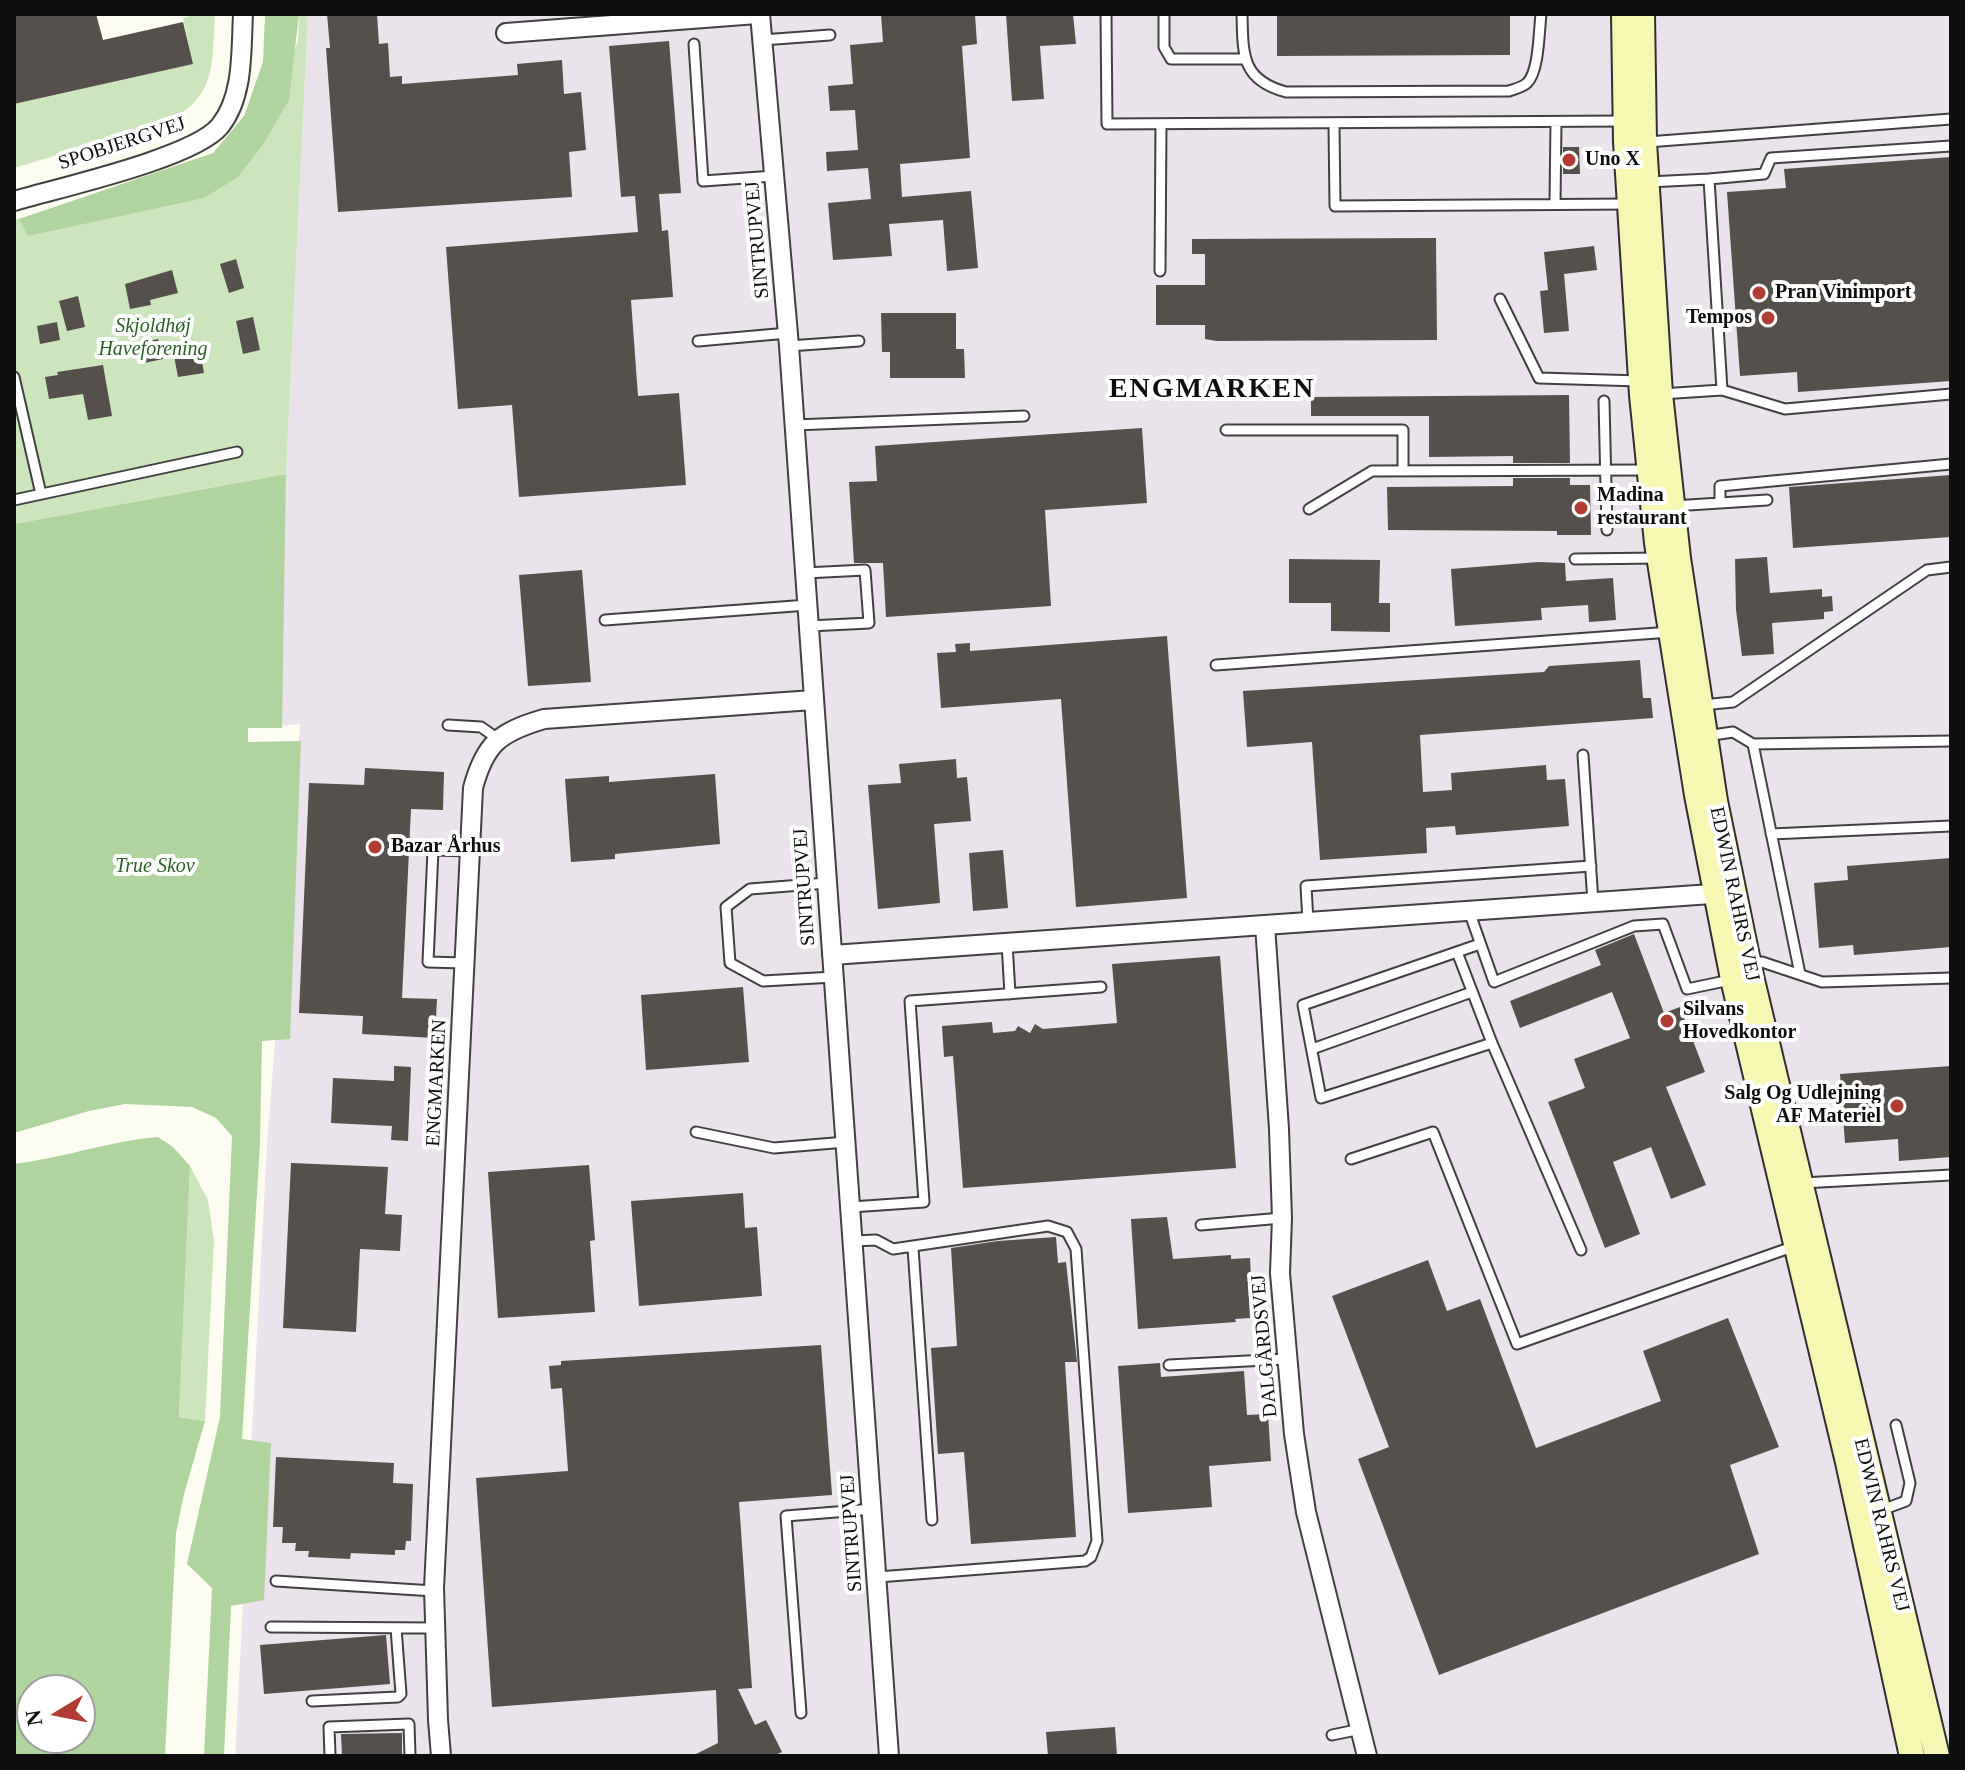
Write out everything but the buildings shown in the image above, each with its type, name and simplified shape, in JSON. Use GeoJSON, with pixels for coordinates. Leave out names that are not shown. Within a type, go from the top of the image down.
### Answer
{"type":"FeatureCollection","features":[{"type":"Feature","properties":{"kind":"street","name":"SPOBJERGVEJ"},"geometry":{"type":"LineString","coordinates":[[14,201],[175,154],[201,142],[220,126],[238,85],[243,14]]}},
{"type":"Feature","properties":{"kind":"street","name":"SINTRUPVEJ"},"geometry":{"type":"LineString","coordinates":[[506,33],[623,20],[758,14],[788,340],[808,605],[889,1756]]}},
{"type":"Feature","properties":{"kind":"street","name":"EDWIN RAHRS VEJ"},"geometry":{"type":"LineString","coordinates":[[1624,14],[1658,469],[1680,632],[1724,893],[1869,1514],[1937,1756]]}},
{"type":"Feature","properties":{"kind":"street","name":"EDWIN RAHRS VEJ"},"geometry":{"type":"LineString","coordinates":[[1635,132],[1642,14]]}},
{"type":"Feature","properties":{"kind":"street"},"geometry":{"type":"LineString","coordinates":[[498,739],[516,727],[544,719],[813,700]]}},
{"type":"Feature","properties":{"kind":"street","name":"EDWIN RAHRS VEJ"},"geometry":{"type":"LineString","coordinates":[[1692,706],[1705,736],[1724,893]]}},
{"type":"Feature","properties":{"kind":"street","name":"ENGMARKEN"},"geometry":{"type":"LineString","coordinates":[[441,1756],[434,1591],[473,788],[480,763],[498,739]]}},
{"type":"Feature","properties":{"kind":"street"},"geometry":{"type":"LineString","coordinates":[[832,955],[1724,893]]}},
{"type":"Feature","properties":{"kind":"street","name":"DALGÅRDSVEJ"},"geometry":{"type":"LineString","coordinates":[[1265,925],[1279,1129],[1280,1273],[1286,1359],[1306,1512],[1367,1756]]}},
{"type":"Feature","properties":{"kind":"street","name":"EDWIN RAHRS VEJ"},"geometry":{"type":"LineString","coordinates":[[1869,1514],[1912,1756]]}},
{"type":"Feature","properties":{"kind":"lane"},"geometry":{"type":"LineString","coordinates":[[1106,14],[1107,124],[1556,122],[1635,132],[1951,119]]}},
{"type":"Feature","properties":{"kind":"lane"},"geometry":{"type":"LineString","coordinates":[[1164,14],[1164,47],[1171,59],[1245,59]]}},
{"type":"Feature","properties":{"kind":"lane"},"geometry":{"type":"LineString","coordinates":[[1242,14],[1245,59],[1259,80],[1286,92],[1509,91],[1526,85],[1531,78],[1541,14]]}},
{"type":"Feature","properties":{"kind":"lane"},"geometry":{"type":"LineString","coordinates":[[762,40],[830,35]]}},
{"type":"Feature","properties":{"kind":"lane"},"geometry":{"type":"LineString","coordinates":[[694,44],[703,181],[774,176]]}},
{"type":"Feature","properties":{"kind":"lane"},"geometry":{"type":"LineString","coordinates":[[1555,204],[1556,122]]}},
{"type":"Feature","properties":{"kind":"lane"},"geometry":{"type":"LineString","coordinates":[[1160,271],[1161,124]]}},
{"type":"Feature","properties":{"kind":"lane"},"geometry":{"type":"LineString","coordinates":[[1334,125],[1335,206],[1555,204],[1638,193],[1709,179],[1764,174],[1771,158],[1951,146]]}},
{"type":"Feature","properties":{"kind":"lane"},"geometry":{"type":"LineString","coordinates":[[1709,179],[1722,390]]}},
{"type":"Feature","properties":{"kind":"lane"},"geometry":{"type":"LineString","coordinates":[[1500,299],[1539,378],[1651,388],[1722,390],[1785,409],[1951,394]]}},
{"type":"Feature","properties":{"kind":"lane"},"geometry":{"type":"LineString","coordinates":[[698,341],[859,341]]}},
{"type":"Feature","properties":{"kind":"lane"},"geometry":{"type":"LineString","coordinates":[[14,377],[41,494]]}},
{"type":"Feature","properties":{"kind":"lane"},"geometry":{"type":"LineString","coordinates":[[1604,401],[1607,530]]}},
{"type":"Feature","properties":{"kind":"lane"},"geometry":{"type":"LineString","coordinates":[[794,425],[1024,416]]}},
{"type":"Feature","properties":{"kind":"lane"},"geometry":{"type":"LineString","coordinates":[[1226,430],[1403,430],[1403,471]]}},
{"type":"Feature","properties":{"kind":"lane"},"geometry":{"type":"LineString","coordinates":[[14,500],[237,452]]}},
{"type":"Feature","properties":{"kind":"lane"},"geometry":{"type":"LineString","coordinates":[[1720,503],[1720,486],[1951,464]]}},
{"type":"Feature","properties":{"kind":"lane"},"geometry":{"type":"LineString","coordinates":[[1309,509],[1372,471],[1658,469]]}},
{"type":"Feature","properties":{"kind":"lane"},"geometry":{"type":"LineString","coordinates":[[1663,506],[1767,500]]}},
{"type":"Feature","properties":{"kind":"lane"},"geometry":{"type":"LineString","coordinates":[[1575,559],[1669,558]]}},
{"type":"Feature","properties":{"kind":"lane"},"geometry":{"type":"LineString","coordinates":[[1692,706],[1733,702],[1927,570],[1951,567]]}},
{"type":"Feature","properties":{"kind":"lane"},"geometry":{"type":"LineString","coordinates":[[805,573],[865,570],[869,623],[809,626]]}},
{"type":"Feature","properties":{"kind":"lane"},"geometry":{"type":"LineString","coordinates":[[605,620],[808,605]]}},
{"type":"Feature","properties":{"kind":"lane"},"geometry":{"type":"LineString","coordinates":[[1216,665],[1680,632]]}},
{"type":"Feature","properties":{"kind":"lane"},"geometry":{"type":"LineString","coordinates":[[448,725],[481,727],[498,739]]}},
{"type":"Feature","properties":{"kind":"lane"},"geometry":{"type":"LineString","coordinates":[[1705,736],[1733,732],[1753,744],[1951,741]]}},
{"type":"Feature","properties":{"kind":"lane"},"geometry":{"type":"LineString","coordinates":[[1753,744],[1800,974]]}},
{"type":"Feature","properties":{"kind":"lane"},"geometry":{"type":"LineString","coordinates":[[1583,755],[1593,902]]}},
{"type":"Feature","properties":{"kind":"lane"},"geometry":{"type":"LineString","coordinates":[[1771,834],[1951,826]]}},
{"type":"Feature","properties":{"kind":"lane"},"geometry":{"type":"LineString","coordinates":[[464,963],[428,962],[433,850],[470,851]]}},
{"type":"Feature","properties":{"kind":"lane"},"geometry":{"type":"LineString","coordinates":[[1308,922],[1306,886],[1591,866]]}},
{"type":"Feature","properties":{"kind":"lane"},"geometry":{"type":"LineString","coordinates":[[827,883],[750,889],[726,907],[730,963],[763,981],[834,977]]}},
{"type":"Feature","properties":{"kind":"lane"},"geometry":{"type":"LineString","coordinates":[[1469,911],[1494,982],[1634,926],[1663,924],[1687,989],[1744,973],[1762,962],[1822,982],[1951,978]]}},
{"type":"Feature","properties":{"kind":"lane"},"geometry":{"type":"LineString","coordinates":[[1007,943],[1010,994]]}},
{"type":"Feature","properties":{"kind":"lane"},"geometry":{"type":"LineString","coordinates":[[1480,944],[1303,1005],[1321,1098],[1492,1043]]}},
{"type":"Feature","properties":{"kind":"lane"},"geometry":{"type":"LineString","coordinates":[[1457,952],[1492,1043],[1581,1250]]}},
{"type":"Feature","properties":{"kind":"lane"},"geometry":{"type":"LineString","coordinates":[[851,1207],[924,1202],[910,1001],[1101,987]]}},
{"type":"Feature","properties":{"kind":"lane"},"geometry":{"type":"LineString","coordinates":[[1312,1049],[1472,992]]}},
{"type":"Feature","properties":{"kind":"lane"},"geometry":{"type":"LineString","coordinates":[[696,1132],[774,1148],[846,1142]]}},
{"type":"Feature","properties":{"kind":"lane"},"geometry":{"type":"LineString","coordinates":[[1351,1159],[1433,1132],[1517,1344],[1805,1243]]}},
{"type":"Feature","properties":{"kind":"lane"},"geometry":{"type":"LineString","coordinates":[[1791,1185],[1951,1175]]}},
{"type":"Feature","properties":{"kind":"lane"},"geometry":{"type":"LineString","coordinates":[[1201,1225],[1282,1218]]}},
{"type":"Feature","properties":{"kind":"lane"},"geometry":{"type":"LineString","coordinates":[[853,1241],[876,1240],[893,1249],[913,1248],[1048,1226],[1067,1232],[1076,1249],[1097,1541],[1091,1557],[1085,1561],[878,1577]]}},
{"type":"Feature","properties":{"kind":"lane"},"geometry":{"type":"LineString","coordinates":[[913,1248],[932,1520]]}},
{"type":"Feature","properties":{"kind":"lane"},"geometry":{"type":"LineString","coordinates":[[1169,1365],[1286,1359]]}},
{"type":"Feature","properties":{"kind":"lane"},"geometry":{"type":"LineString","coordinates":[[1869,1514],[1906,1501],[1910,1483],[1896,1425]]}},
{"type":"Feature","properties":{"kind":"lane"},"geometry":{"type":"LineString","coordinates":[[801,1713],[786,1516],[873,1509]]}},
{"type":"Feature","properties":{"kind":"lane"},"geometry":{"type":"LineString","coordinates":[[276,1581],[434,1591]]}},
{"type":"Feature","properties":{"kind":"lane"},"geometry":{"type":"LineString","coordinates":[[271,1627],[435,1628]]}},
{"type":"Feature","properties":{"kind":"lane"},"geometry":{"type":"LineString","coordinates":[[312,1701],[398,1697],[401,1694],[396,1628]]}},
{"type":"Feature","properties":{"kind":"lane"},"geometry":{"type":"LineString","coordinates":[[330,1756],[329,1727],[409,1724],[410,1756]]}},
{"type":"Feature","properties":{"kind":"lane"},"geometry":{"type":"LineString","coordinates":[[1332,1735],[1361,1729]]}},
{"type":"Feature","properties":{"kind":"shaded area"},"geometry":{"type":"Polygon","coordinates":[[[308,14],[1951,14],[1951,1756],[235,1756],[267,1144],[300,724],[274,727],[308,14]]]}},
{"type":"Feature","properties":{"kind":"green space"},"geometry":{"type":"Polygon","coordinates":[[[195,14],[215,14],[212,65],[203,91],[194,103],[164,123],[14,168],[14,104],[192,64],[183,18],[195,14]]]}},
{"type":"Feature","properties":{"kind":"green space"},"geometry":{"type":"Polygon","coordinates":[[[265,14],[299,14],[289,100],[264,143],[238,177],[204,198],[28,236],[19,219],[213,153],[244,116],[263,62],[265,14]]]}},
{"type":"Feature","properties":{"kind":"green space","name":"Skjoldhøj Haveforening"},"geometry":{"type":"Polygon","coordinates":[[[299,14],[308,14],[286,474],[14,524],[14,220],[249,159],[298,41],[299,14]]]}},
{"type":"Feature","properties":{"kind":"green space","name":"True Skov"},"geometry":{"type":"Polygon","coordinates":[[[286,474],[282,728],[248,728],[248,742],[301,741],[290,1039],[262,1041],[260,1143],[242,1439],[271,1443],[264,1600],[231,1606],[224,1756],[204,1756],[212,1588],[187,1564],[220,1417],[232,1136],[216,1118],[192,1107],[125,1104],[14,1133],[14,524],[286,474]]]}},
{"type":"Feature","properties":{"kind":"green space"},"geometry":{"type":"Polygon","coordinates":[[[158,1137],[173,1147],[190,1166],[179,1417],[205,1421],[176,1533],[165,1756],[14,1756],[14,1164],[158,1137]]]}},
{"type":"Feature","properties":{"kind":"green space"},"geometry":{"type":"Polygon","coordinates":[[[190,1166],[208,1200],[214,1241],[205,1421],[179,1417],[190,1166]]]}},
{"type":"Feature","properties":{"kind":"place","name":"Uno X"},"geometry":{"type":"Point","coordinates":[1569,160]}},
{"type":"Feature","properties":{"kind":"place","name":"Pran Vinimport"},"geometry":{"type":"Point","coordinates":[1759,293]}},
{"type":"Feature","properties":{"kind":"place","name":"Tempos"},"geometry":{"type":"Point","coordinates":[1768,318]}},
{"type":"Feature","properties":{"kind":"place","name":"Madina restaurant"},"geometry":{"type":"Point","coordinates":[1581,508]}},
{"type":"Feature","properties":{"kind":"place","name":"Bazar Århus"},"geometry":{"type":"Point","coordinates":[375,847]}},
{"type":"Feature","properties":{"kind":"place","name":"Silvans Hovedkontor"},"geometry":{"type":"Point","coordinates":[1667,1021]}},
{"type":"Feature","properties":{"kind":"place","name":"Salg Og Udlejning AF Materiel"},"geometry":{"type":"Point","coordinates":[1897,1106]}},
{"type":"Feature","properties":{"kind":"district","name":"ENGMARKEN"},"geometry":{"type":"Point","coordinates":[1212,390]}}]}
